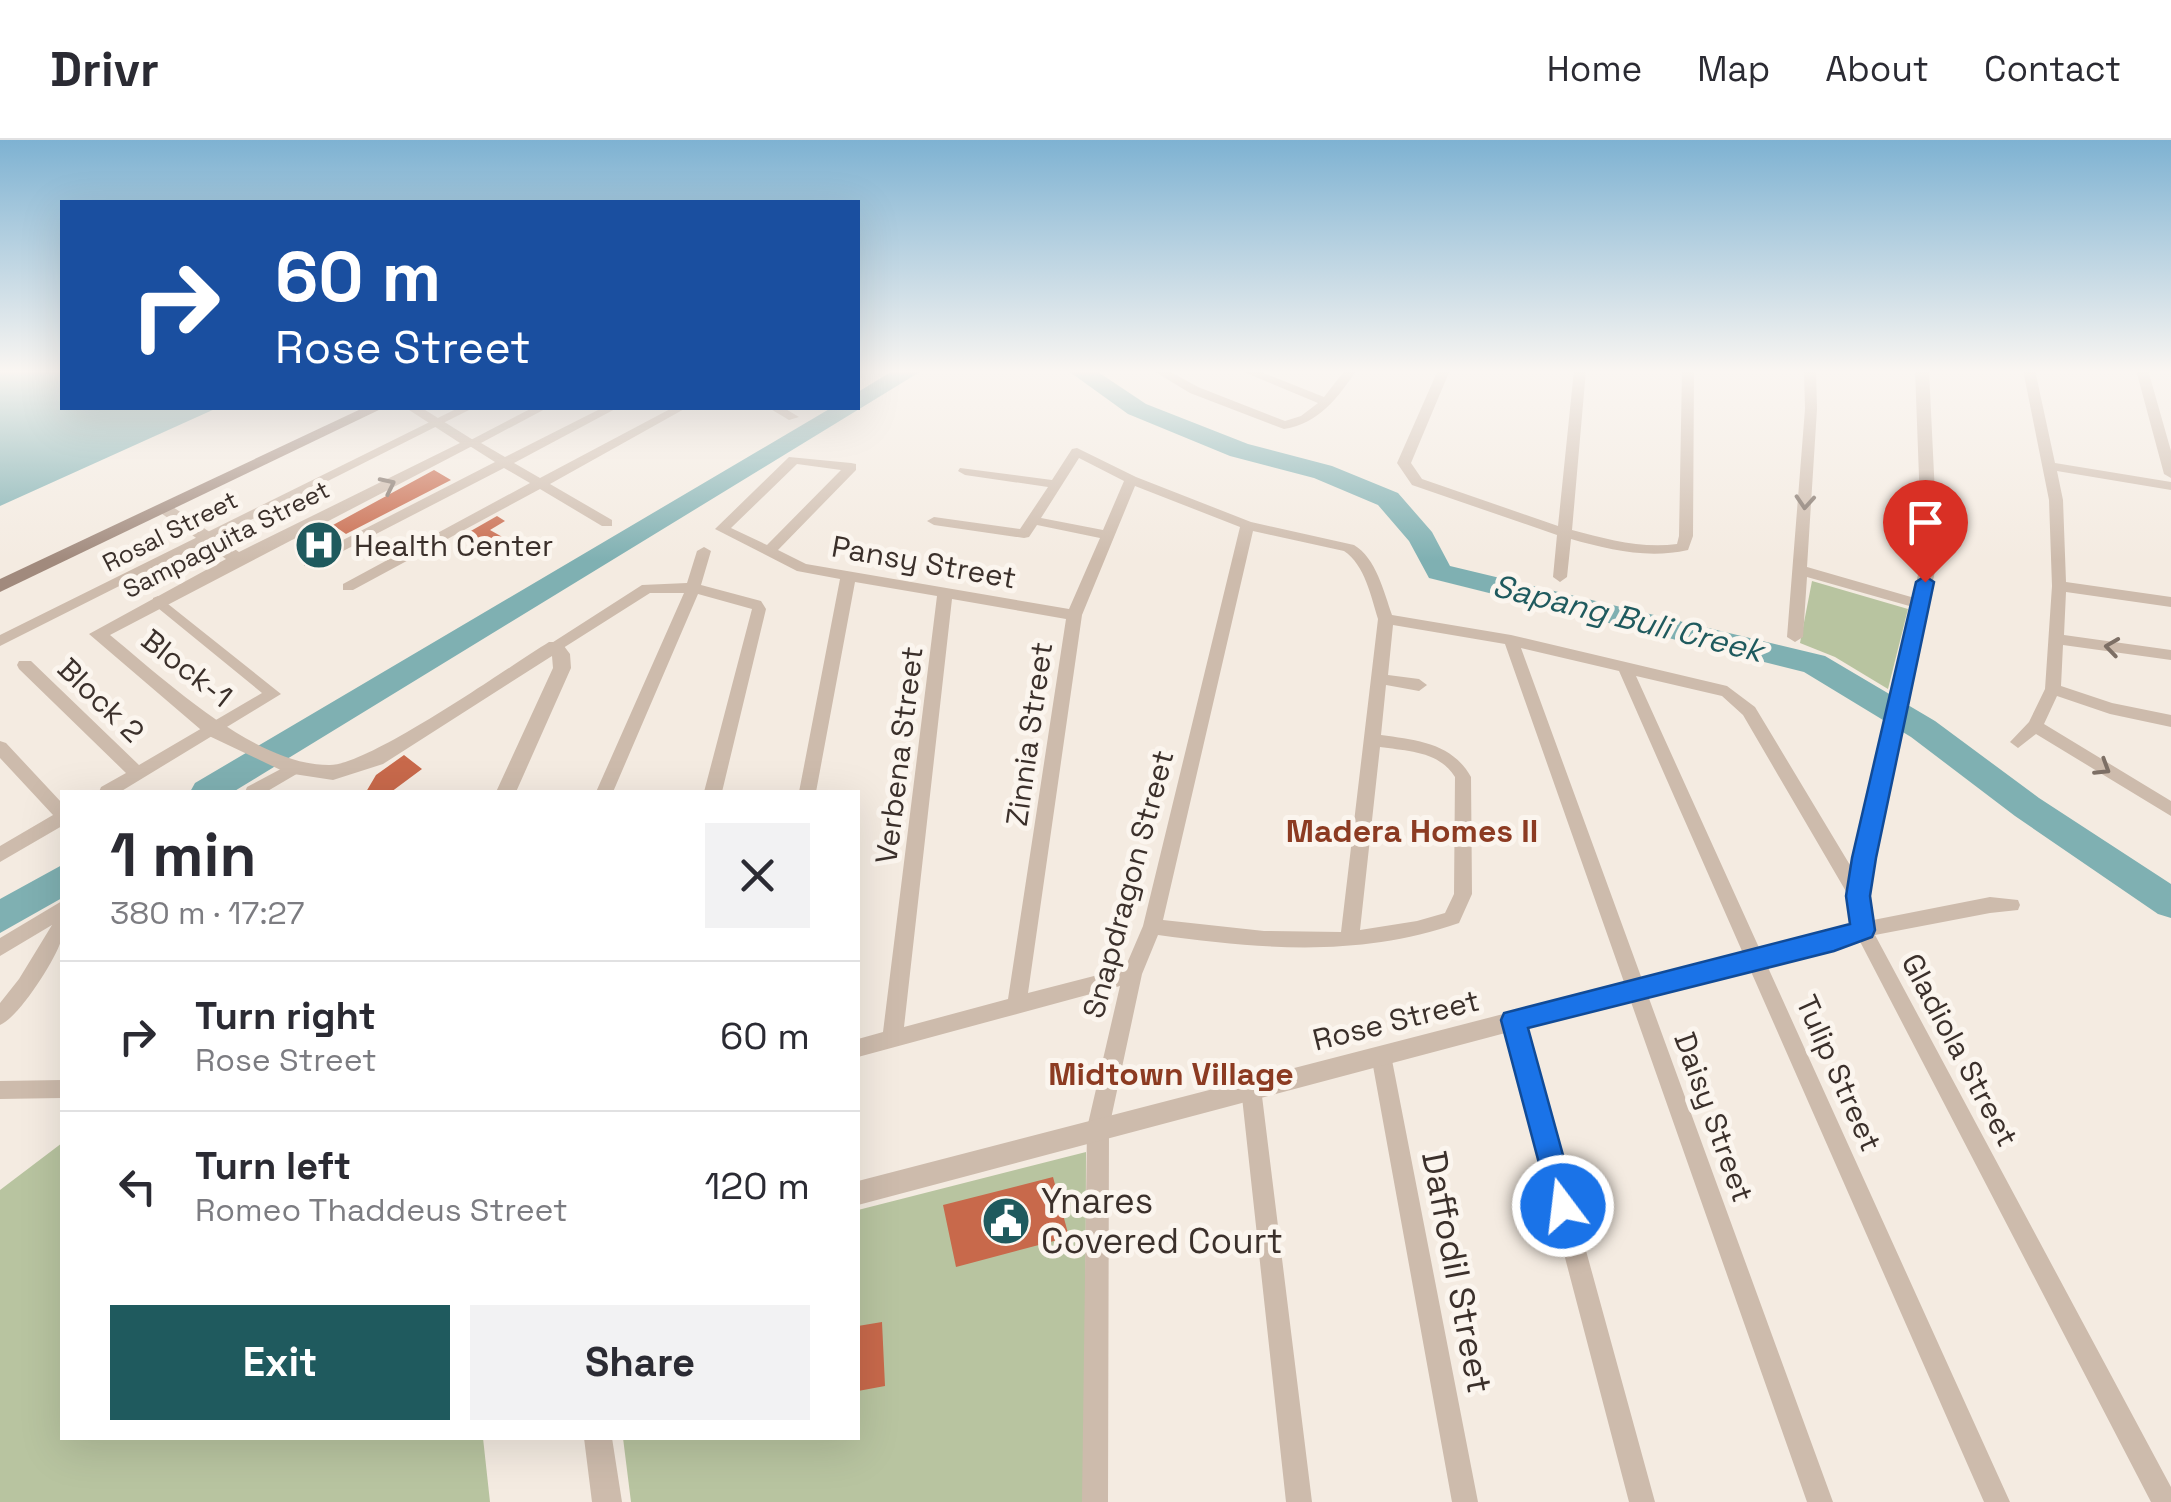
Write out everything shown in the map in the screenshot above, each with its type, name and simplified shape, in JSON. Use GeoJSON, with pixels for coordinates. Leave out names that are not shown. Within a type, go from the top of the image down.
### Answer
{"type":"FeatureCollection","features":[{"type":"Feature","properties":{"kind":"main road"},"geometry":{"type":"LineString","coordinates":[[0,586],[320,434]]}},
{"type":"Feature","properties":{"kind":"street","name":"Rosal Street"},"geometry":{"type":"LineString","coordinates":[[0,640],[413,434]]}},
{"type":"Feature","properties":{"kind":"street"},"geometry":{"type":"LineString","coordinates":[[455,434],[608,523]]}},
{"type":"Feature","properties":{"kind":"street","name":"Sampaguita Street"},"geometry":{"type":"LineString","coordinates":[[99,636],[238,559],[492,434]]}},
{"type":"Feature","properties":{"kind":"street"},"geometry":{"type":"LineString","coordinates":[[309,563],[562,434]]}},
{"type":"Feature","properties":{"kind":"street"},"geometry":{"type":"LineString","coordinates":[[348,586],[632,434]]}},
{"type":"Feature","properties":{"kind":"street"},"geometry":{"type":"LineString","coordinates":[[1417,434],[1404,463],[1417,482],[1564,533],[1661,552],[1684,547],[1687,434]]}},
{"type":"Feature","properties":{"kind":"street"},"geometry":{"type":"LineString","coordinates":[[1560,576],[1574,434]]}},
{"type":"Feature","properties":{"kind":"street"},"geometry":{"type":"LineString","coordinates":[[1795,637],[1807,434]]}},
{"type":"Feature","properties":{"kind":"street"},"geometry":{"type":"LineString","coordinates":[[1858,896],[1930,558],[1925,434]]}},
{"type":"Feature","properties":{"kind":"street"},"geometry":{"type":"LineString","coordinates":[[2018,742],[2035,726],[2053,689],[2059,586],[2056,500],[2042,434]]}},
{"type":"Feature","properties":{"kind":"street"},"geometry":{"type":"LineString","coordinates":[[2049,466],[2169,482],[2157,434]]}},
{"type":"Feature","properties":{"kind":"street"},"geometry":{"type":"LineString","coordinates":[[934,521],[1022,534],[1074,453],[1131,480],[1247,525],[1349,548],[1361,559],[1386,619],[1350,938]]}},
{"type":"Feature","properties":{"kind":"street","name":"Pansy Street"},"geometry":{"type":"LineString","coordinates":[[768,552],[852,468],[802,458],[794,460],[722,529],[768,552],[802,568],[1074,616]]}},
{"type":"Feature","properties":{"kind":"street"},"geometry":{"type":"LineString","coordinates":[[965,472],[1054,484]]}},
{"type":"Feature","properties":{"kind":"street","name":"Zinnia Street"},"geometry":{"type":"LineString","coordinates":[[1018,1005],[1074,616],[1131,480]]}},
{"type":"Feature","properties":{"kind":"street"},"geometry":{"type":"LineString","coordinates":[[164,508],[238,559]]}},
{"type":"Feature","properties":{"kind":"street"},"geometry":{"type":"LineString","coordinates":[[1032,520],[1107,535]]}},
{"type":"Feature","properties":{"kind":"street","name":"Snapdragon Street"},"geometry":{"type":"LineString","coordinates":[[1094,1502],[1098,1128],[1132,974],[1152,926],[1247,525]]}},
{"type":"Feature","properties":{"kind":"street"},"geometry":{"type":"LineString","coordinates":[[605,790],[693,588],[704,552]]}},
{"type":"Feature","properties":{"kind":"street"},"geometry":{"type":"LineString","coordinates":[[1800,570],[1920,604]]}},
{"type":"Feature","properties":{"kind":"street"},"geometry":{"type":"LineString","coordinates":[[806,790],[848,578]]}},
{"type":"Feature","properties":{"kind":"street"},"geometry":{"type":"LineString","coordinates":[[2059,586],[2171,602]]}},
{"type":"Feature","properties":{"kind":"street"},"geometry":{"type":"LineString","coordinates":[[256,790],[294,768],[333,773],[376,759],[647,588],[693,588],[750,601],[759,610],[714,790]]}},
{"type":"Feature","properties":{"kind":"street","name":"Verbena Street"},"geometry":{"type":"LineString","coordinates":[[892,1040],[946,596]]}},
{"type":"Feature","properties":{"kind":"street"},"geometry":{"type":"LineString","coordinates":[[110,790],[273,694],[158,601]]}},
{"type":"Feature","properties":{"kind":"street","name":"Gladiola Street"},"geometry":{"type":"LineString","coordinates":[[1386,619],[1511,640],[1711,686],[1740,700],[1858,896],[1863,930],[2164,1502]]}},
{"type":"Feature","properties":{"kind":"street","name":"Block-1"},"geometry":{"type":"LineString","coordinates":[[99,636],[214,730],[294,768]]}},
{"type":"Feature","properties":{"kind":"street"},"geometry":{"type":"LineString","coordinates":[[2054,639],[2171,655]]}},
{"type":"Feature","properties":{"kind":"street","name":"Daisy Street"},"geometry":{"type":"LineString","coordinates":[[1511,640],[1820,1502]]}},
{"type":"Feature","properties":{"kind":"street"},"geometry":{"type":"LineString","coordinates":[[507,790],[562,668],[561,654],[555,646]]}},
{"type":"Feature","properties":{"kind":"street","name":"Block 2"},"geometry":{"type":"LineString","coordinates":[[25,665],[138,774]]}},
{"type":"Feature","properties":{"kind":"street","name":"Tulip Street"},"geometry":{"type":"LineString","coordinates":[[1626,668],[1997,1502]]}},
{"type":"Feature","properties":{"kind":"street"},"geometry":{"type":"LineString","coordinates":[[1380,679],[1419,685]]}},
{"type":"Feature","properties":{"kind":"street"},"geometry":{"type":"LineString","coordinates":[[2053,689],[2170,722]]}},
{"type":"Feature","properties":{"kind":"street"},"geometry":{"type":"LineString","coordinates":[[2035,726],[2171,808]]}},
{"type":"Feature","properties":{"kind":"street"},"geometry":{"type":"LineString","coordinates":[[1152,926],[1277,940],[1350,938],[1435,925],[1452,918],[1463,894],[1463,777],[1459,767],[1440,752],[1372,740]]}},
{"type":"Feature","properties":{"kind":"street"},"geometry":{"type":"LineString","coordinates":[[0,747],[60,814]]}},
{"type":"Feature","properties":{"kind":"street"},"geometry":{"type":"LineString","coordinates":[[0,854],[60,817]]}},
{"type":"Feature","properties":{"kind":"street","name":"Rose Street"},"geometry":{"type":"LineString","coordinates":[[860,1192],[1863,930],[1990,905],[2010,906]]}},
{"type":"Feature","properties":{"kind":"street"},"geometry":{"type":"LineString","coordinates":[[0,948],[60,915]]}},
{"type":"Feature","properties":{"kind":"street"},"geometry":{"type":"LineString","coordinates":[[0,1016],[15,1002],[60,918]]}},
{"type":"Feature","properties":{"kind":"street"},"geometry":{"type":"LineString","coordinates":[[860,1048],[1132,974]]}},
{"type":"Feature","properties":{"kind":"street"},"geometry":{"type":"LineString","coordinates":[[1514,1020],[1642,1502]]}},
{"type":"Feature","properties":{"kind":"street","name":"Daffodil Street"},"geometry":{"type":"LineString","coordinates":[[1381,1054],[1464,1502]]}},
{"type":"Feature","properties":{"kind":"street"},"geometry":{"type":"LineString","coordinates":[[1251,1088],[1298,1502]]}},
{"type":"Feature","properties":{"kind":"street"},"geometry":{"type":"LineString","coordinates":[[0,1090],[60,1089]]}},
{"type":"Feature","properties":{"kind":"street"},"geometry":{"type":"LineString","coordinates":[[598,1440],[608,1502]]}},
{"type":"Feature","properties":{"kind":"green space"},"geometry":{"type":"Polygon","coordinates":[[[1812,581],[1908,609],[1888,689],[1835,657],[1800,643],[1812,581]]]}},
{"type":"Feature","properties":{"kind":"green space"},"geometry":{"type":"Polygon","coordinates":[[[60,1145],[60,1440],[483,1440],[490,1502],[0,1502],[0,1190],[60,1145]]]}},
{"type":"Feature","properties":{"kind":"green space"},"geometry":{"type":"Polygon","coordinates":[[[1086,1152],[1085,1502],[631,1502],[623,1440],[860,1440],[860,1209],[1086,1152]]]}},
{"type":"Feature","properties":{"kind":"water"},"geometry":{"type":"Polygon","coordinates":[[[0,434],[160,434],[0,506],[0,434]]]}},
{"type":"Feature","properties":{"kind":"building"},"geometry":{"type":"Polygon","coordinates":[[[434,470],[451,480],[346,534],[333,525],[434,470]]]}},
{"type":"Feature","properties":{"kind":"building"},"geometry":{"type":"Polygon","coordinates":[[[497,516],[505,521],[490,530],[506,539],[486,550],[462,536],[497,516]]]}},
{"type":"Feature","properties":{"kind":"building"},"geometry":{"type":"Polygon","coordinates":[[[404,755],[422,769],[394,790],[367,790],[376,775],[404,755]]]}},
{"type":"Feature","properties":{"kind":"building","name":"Ynares Covered Court"},"geometry":{"type":"Polygon","coordinates":[[[1053,1177],[1069,1237],[956,1267],[943,1205],[1053,1177]]]}},
{"type":"Feature","properties":{"kind":"building"},"geometry":{"type":"Polygon","coordinates":[[[882,1322],[885,1386],[860,1391],[860,1326],[882,1322]]]}},
{"type":"Feature","properties":{"kind":"waterway"},"geometry":{"type":"LineString","coordinates":[[210,790],[805,434]]}},
{"type":"Feature","properties":{"kind":"waterway","name":"Sapang Buli Creek"},"geometry":{"type":"LineString","coordinates":[[1198,434],[1239,450],[1323,472],[1388,499],[1422,538],[1439,572],[1814,664],[1923,729],[2027,807],[2171,903]]}},
{"type":"Feature","properties":{"kind":"waterway"},"geometry":{"type":"LineString","coordinates":[[0,918],[60,881]]}},
{"type":"Feature","properties":{"kind":"place","name":"Health Center"},"geometry":{"type":"Point","coordinates":[319,545]}},
{"type":"Feature","properties":{"kind":"place","name":"Ynares Covered Court"},"geometry":{"type":"Point","coordinates":[1006,1221]}},
{"type":"Feature","properties":{"kind":"district","name":"Madera Homes II"},"geometry":{"type":"Point","coordinates":[1412,831]}},
{"type":"Feature","properties":{"kind":"district","name":"Midtown Village"},"geometry":{"type":"Point","coordinates":[1171,1074]}},
{"type":"Feature","properties":{"kind":"route"},"geometry":{"type":"LineString","coordinates":[[1563,1206],[1514,1020],[1834,941],[1863,930],[1858,896],[1864,858],[1925,582]]}}]}
